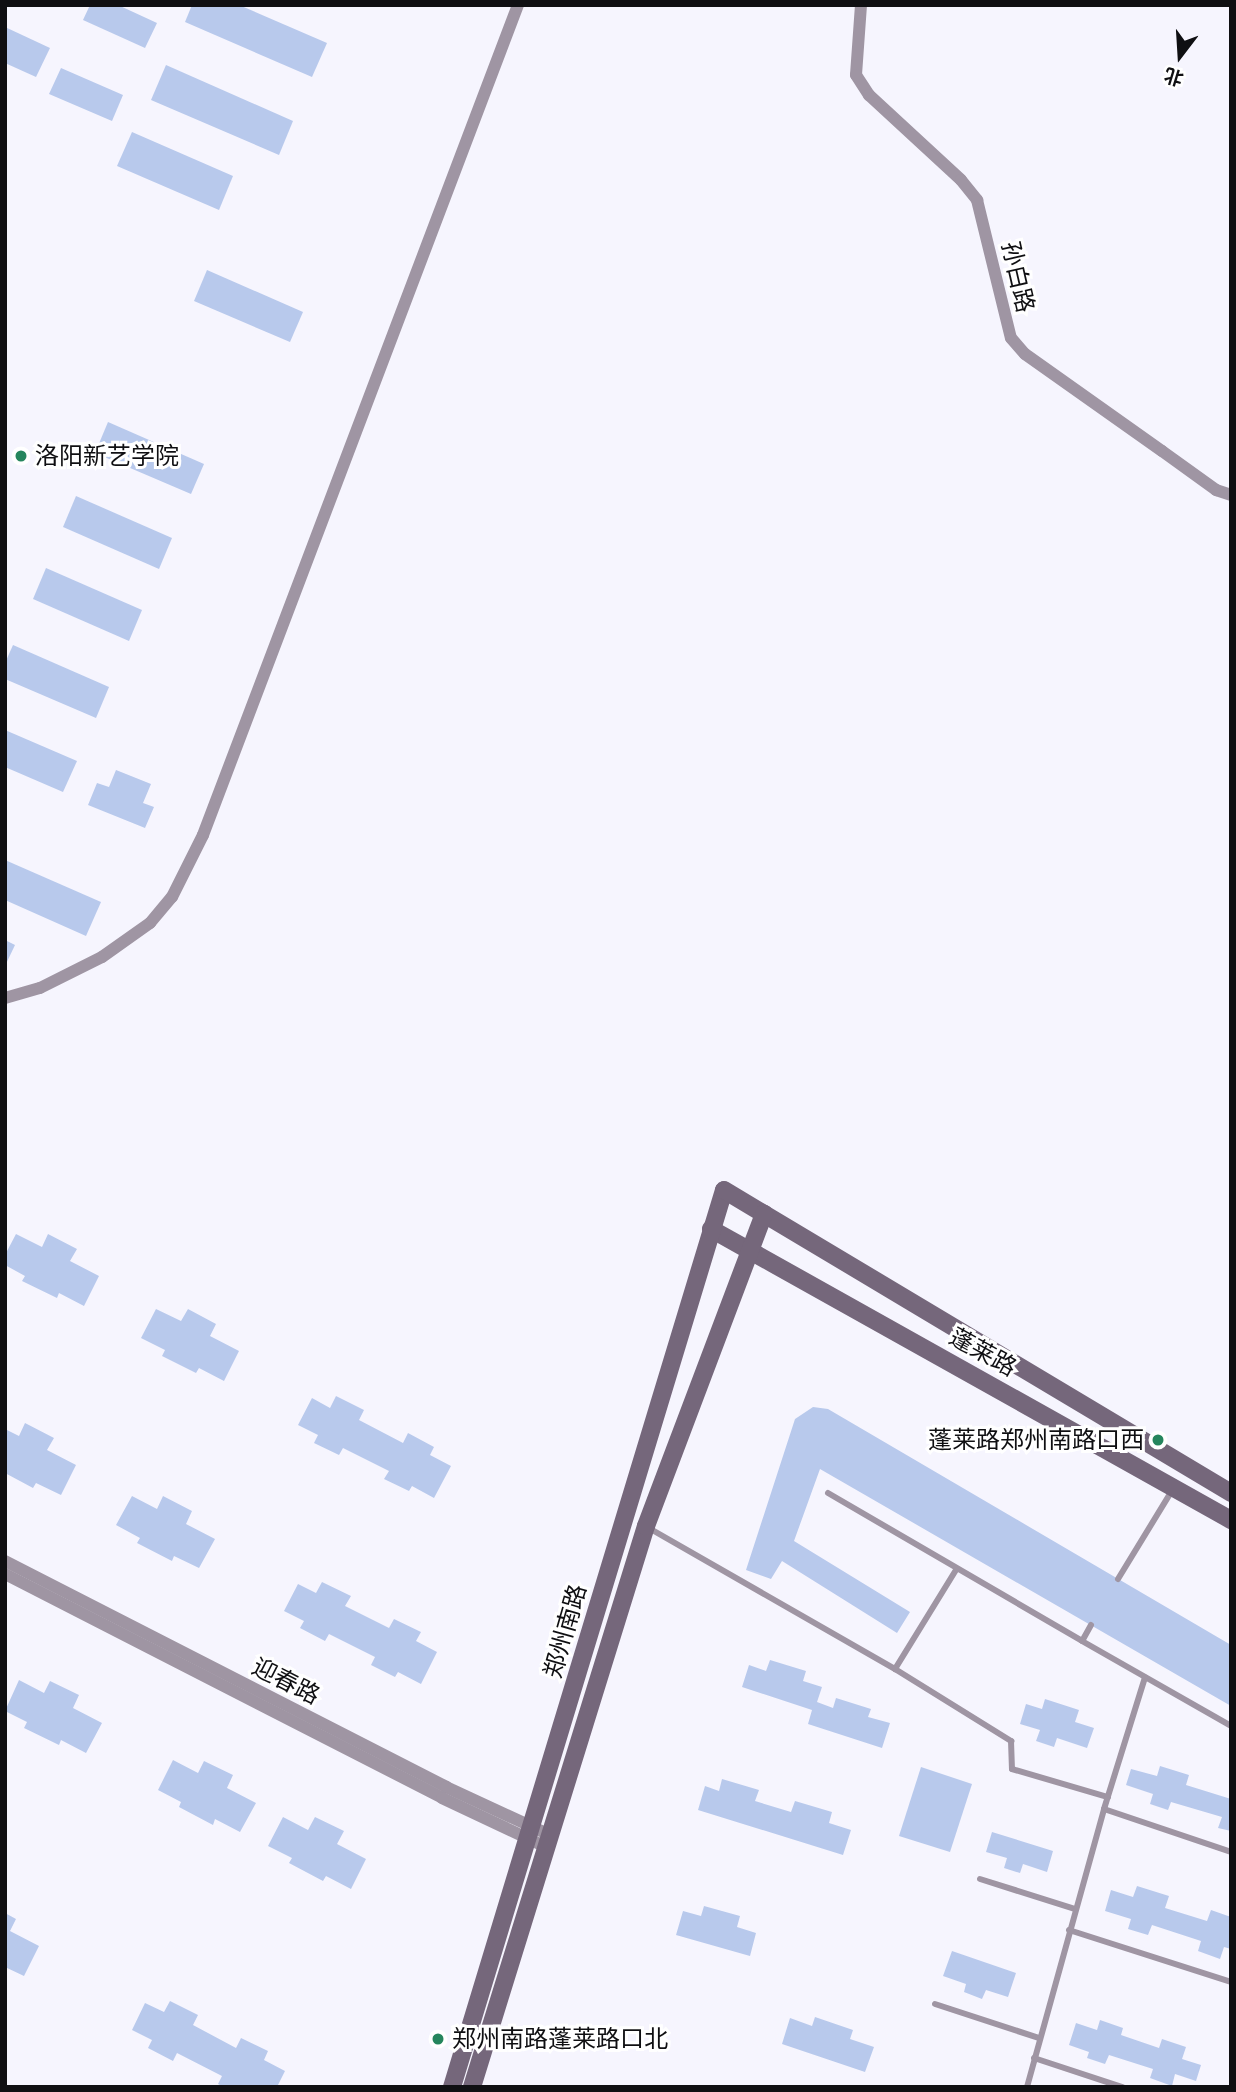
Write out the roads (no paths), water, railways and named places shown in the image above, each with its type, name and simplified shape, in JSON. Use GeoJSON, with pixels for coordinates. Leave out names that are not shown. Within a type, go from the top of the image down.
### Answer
{"type":"FeatureCollection","features":[{"type":"Feature","properties":{"kind":"street"},"geometry":{"type":"LineString","coordinates":[[5,998],[40,988],[102,957],[150,923],[172,897],[203,835],[518,5]]}},
{"type":"Feature","properties":{"kind":"street","name":"孙白路"},"geometry":{"type":"LineString","coordinates":[[861,5],[856,75],[869,96],[961,180],[977,200],[1011,338],[1025,354],[1162,452],[1216,490],[1231,495]]}},
{"type":"Feature","properties":{"kind":"street","name":"蓬莱路"},"geometry":{"type":"LineString","coordinates":[[724,1189],[1231,1493]]}},
{"type":"Feature","properties":{"kind":"street","name":"郑州南路"},"geometry":{"type":"LineString","coordinates":[[452,2087],[531,1834],[724,1189]]}},
{"type":"Feature","properties":{"kind":"street","name":"郑州南路"},"geometry":{"type":"LineString","coordinates":[[472,2087],[646,1526],[764,1214]]}},
{"type":"Feature","properties":{"kind":"street","name":"蓬莱路"},"geometry":{"type":"LineString","coordinates":[[711,1229],[1231,1521]]}},
{"type":"Feature","properties":{"kind":"street","name":"迎春路"},"geometry":{"type":"LineString","coordinates":[[5,1561],[444,1792]]}},
{"type":"Feature","properties":{"kind":"street","name":"迎春路"},"geometry":{"type":"LineString","coordinates":[[5,1574],[548,1841]]}},
{"type":"Feature","properties":{"kind":"lane"},"geometry":{"type":"LineString","coordinates":[[1118,1579],[1174,1487]]}},
{"type":"Feature","properties":{"kind":"lane"},"geometry":{"type":"LineString","coordinates":[[828,1493],[956,1570],[1231,1726]]}},
{"type":"Feature","properties":{"kind":"lane"},"geometry":{"type":"LineString","coordinates":[[646,1526],[895,1669],[1011,1741],[1012,1769],[1108,1797]]}},
{"type":"Feature","properties":{"kind":"lane"},"geometry":{"type":"LineString","coordinates":[[895,1669],[956,1570]]}},
{"type":"Feature","properties":{"kind":"lane"},"geometry":{"type":"LineString","coordinates":[[1082,1641],[1091,1625]]}},
{"type":"Feature","properties":{"kind":"lane"},"geometry":{"type":"LineString","coordinates":[[1027,2087],[1075,1909],[1145,1676]]}},
{"type":"Feature","properties":{"kind":"lane"},"geometry":{"type":"LineString","coordinates":[[1104,1809],[1231,1853]]}},
{"type":"Feature","properties":{"kind":"lane"},"geometry":{"type":"LineString","coordinates":[[979,1879],[1075,1909]]}},
{"type":"Feature","properties":{"kind":"lane"},"geometry":{"type":"LineString","coordinates":[[1069,1930],[1231,1983]]}},
{"type":"Feature","properties":{"kind":"lane"},"geometry":{"type":"LineString","coordinates":[[936,2004],[1039,2038]]}},
{"type":"Feature","properties":{"kind":"lane"},"geometry":{"type":"LineString","coordinates":[[1034,2058],[1122,2087]]}},
{"type":"Feature","properties":{"kind":"place","name":"洛阳新艺学院"},"geometry":{"type":"Point","coordinates":[21,456]}},
{"type":"Feature","properties":{"kind":"place","name":"蓬莱路郑州南路口西"},"geometry":{"type":"Point","coordinates":[1158,1440]}},
{"type":"Feature","properties":{"kind":"place","name":"郑州南路蓬莱路口北"},"geometry":{"type":"Point","coordinates":[438,2039]}}]}
